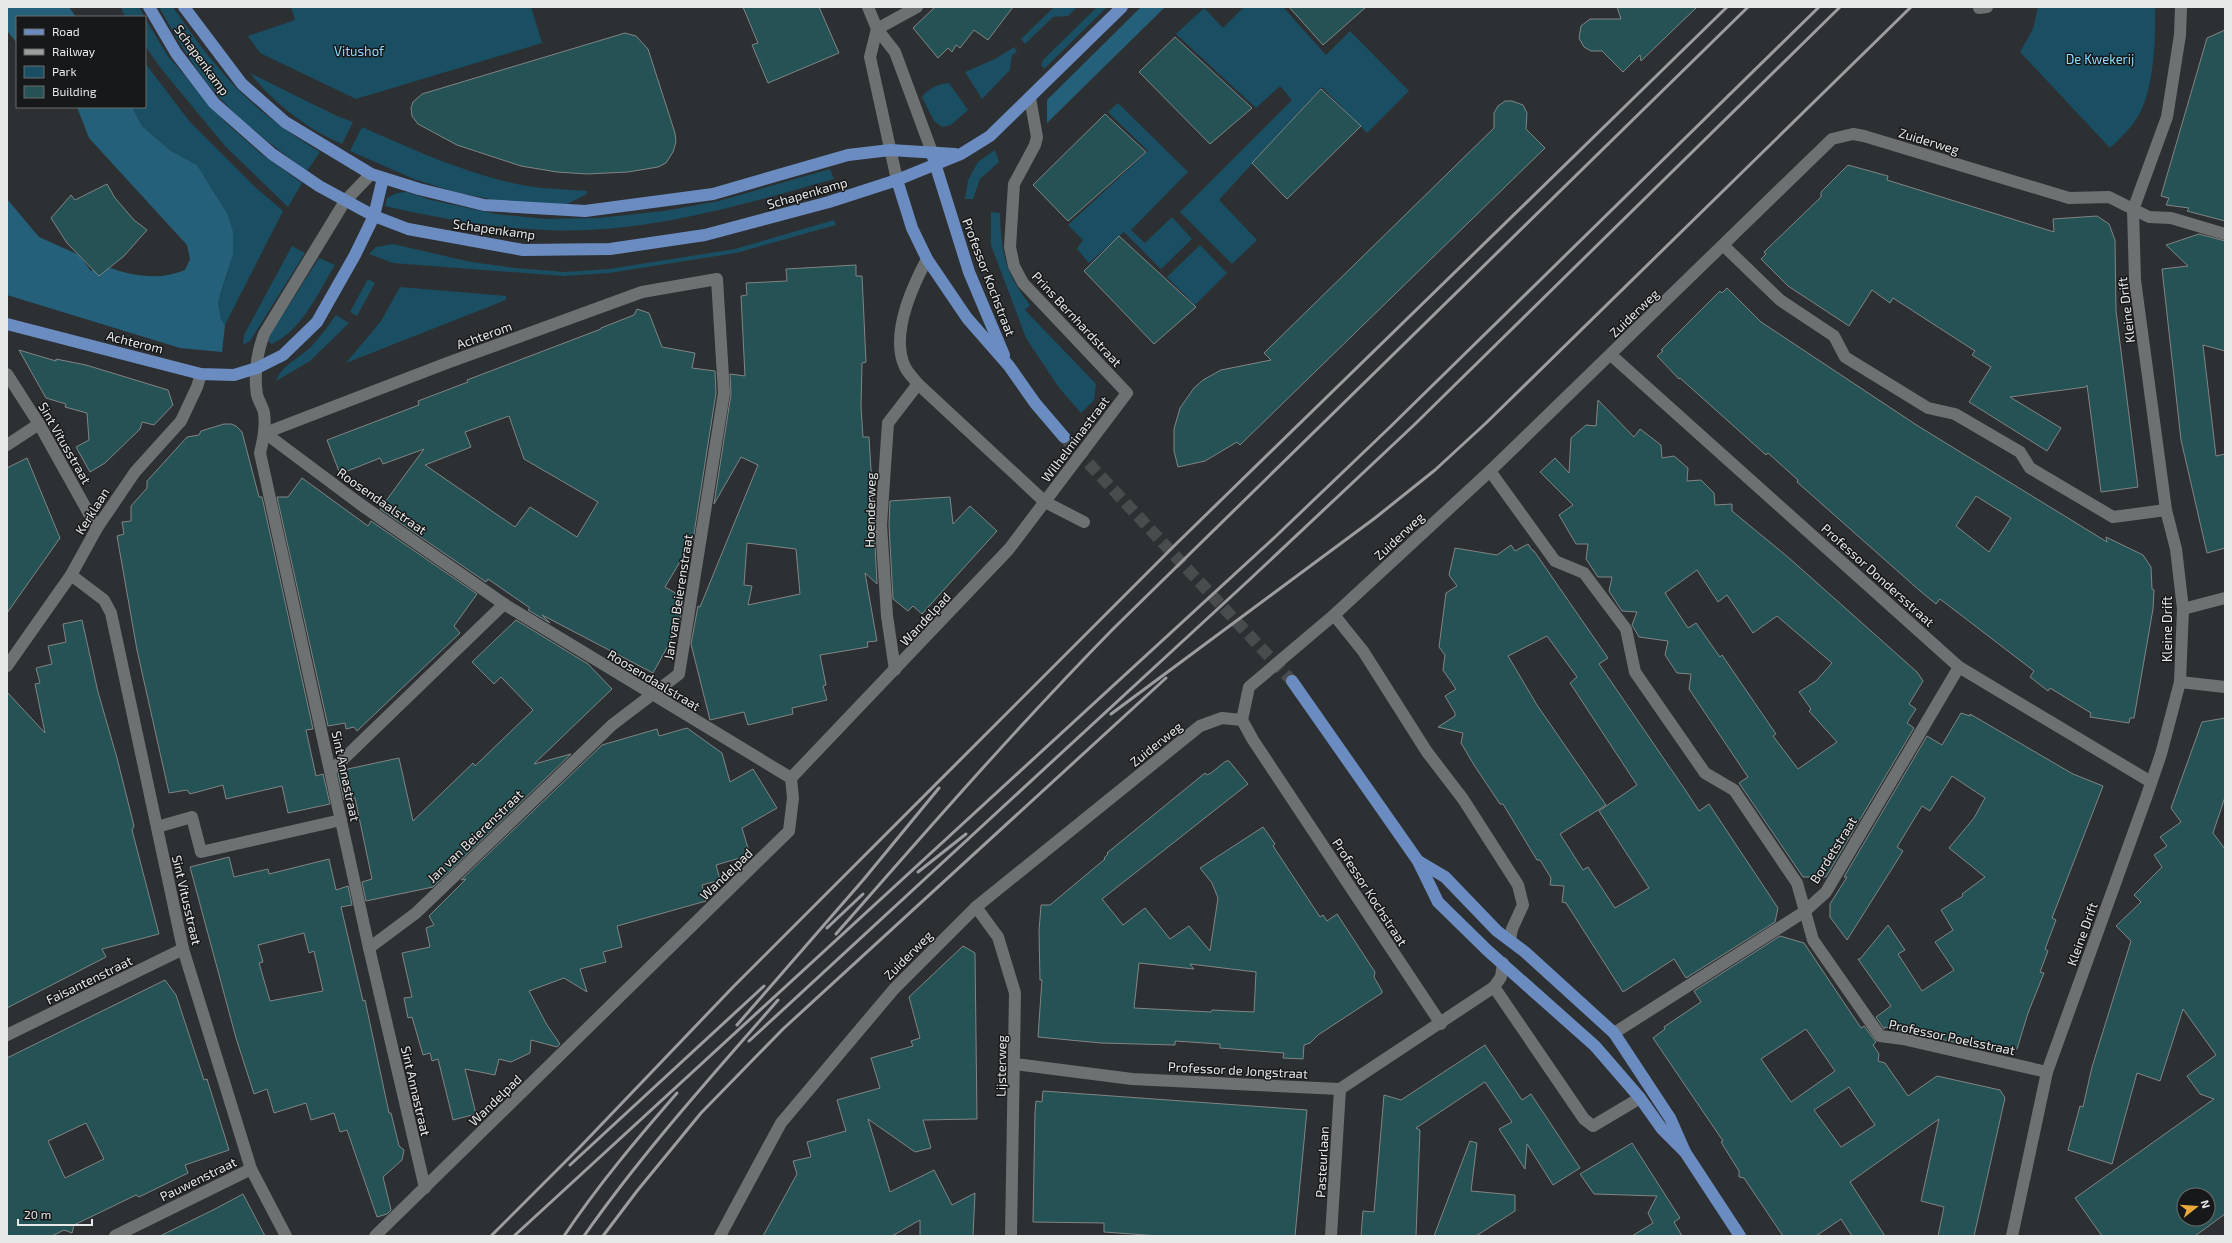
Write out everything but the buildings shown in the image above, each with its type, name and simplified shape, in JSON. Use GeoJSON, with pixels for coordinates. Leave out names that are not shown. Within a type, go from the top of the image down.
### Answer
{"type":"FeatureCollection","features":[{"type":"Feature","properties":{"kind":"main road","name":"Schapenkamp"},"geometry":{"type":"LineString","coordinates":[[149,7],[176,53],[214,103],[272,154],[319,186],[374,216],[408,229],[523,250],[610,249],[705,235],[829,202],[897,180],[934,158]]}},
{"type":"Feature","properties":{"kind":"main road","name":"Schapenkamp"},"geometry":{"type":"LineString","coordinates":[[184,7],[242,84],[285,122],[371,174],[484,205],[585,211],[713,194],[848,155],[890,150],[934,158],[961,154],[990,136],[1122,7]]}},
{"type":"Feature","properties":{"kind":"main road","name":"Professor Kochstraat"},"geometry":{"type":"LineString","coordinates":[[934,158],[953,225],[969,272],[1009,366]]}},
{"type":"Feature","properties":{"kind":"main road","name":"Achterom"},"geometry":{"type":"LineString","coordinates":[[7,324],[201,374],[234,375],[257,368],[283,355],[317,322],[355,255],[374,216],[382,178]]}},
{"type":"Feature","properties":{"kind":"main road","name":"Professor Kochstraat"},"geometry":{"type":"LineString","coordinates":[[897,180],[912,228],[927,259],[967,318],[1009,366],[1035,403],[1064,436]]}},
{"type":"Feature","properties":{"kind":"main road"},"geometry":{"type":"LineString","coordinates":[[1292,681],[1418,861],[1438,902],[1595,1046],[1640,1098],[1662,1129],[1685,1152]]}},
{"type":"Feature","properties":{"kind":"main road"},"geometry":{"type":"LineString","coordinates":[[1418,861],[1445,877],[1497,931],[1510,940],[1614,1033],[1670,1118],[1685,1152],[1740,1236]]}},
{"type":"Feature","properties":{"kind":"street"},"geometry":{"type":"LineString","coordinates":[[868,7],[877,29],[895,52],[934,158]]}},
{"type":"Feature","properties":{"kind":"street"},"geometry":{"type":"LineString","coordinates":[[890,150],[870,57],[877,29],[916,7]]}},
{"type":"Feature","properties":{"kind":"street","name":"Kleine Drift"},"geometry":{"type":"LineString","coordinates":[[2012,1236],[2047,1072],[2162,754],[2180,682],[2183,608],[2176,549],[2166,510],[2135,280],[2133,210],[2167,117],[2180,35],[2181,7]]}},
{"type":"Feature","properties":{"kind":"street","name":"Prins Bernhardstraat"},"geometry":{"type":"LineString","coordinates":[[1030,98],[1037,137],[1035,145],[1014,184],[1010,247],[1014,266],[1023,283],[1127,393]]}},
{"type":"Feature","properties":{"kind":"street","name":"Zuiderweg"},"geometry":{"type":"LineString","coordinates":[[720,1236],[781,1123],[894,988],[976,907],[1200,726],[1222,718],[1242,720],[1249,687],[1334,615],[1490,471],[1724,246],[1828,142],[1838,137],[1853,134],[2069,198],[2109,197],[2149,217],[2171,218],[2225,234]]}},
{"type":"Feature","properties":{"kind":"street","name":"Professor Kochstraat"},"geometry":{"type":"LineString","coordinates":[[890,150],[897,180]]}},
{"type":"Feature","properties":{"kind":"street"},"geometry":{"type":"LineString","coordinates":[[257,368],[258,351],[264,334],[345,200],[371,174]]}},
{"type":"Feature","properties":{"kind":"street"},"geometry":{"type":"LineString","coordinates":[[1724,246],[1780,300],[1834,336],[1845,357],[1928,408],[1955,414],[2020,452],[2030,468],[2113,517],[2166,510]]}},
{"type":"Feature","properties":{"kind":"street"},"geometry":{"type":"LineString","coordinates":[[927,259],[914,282],[904,314],[900,349],[905,367],[918,384],[1045,502],[1084,522]]}},
{"type":"Feature","properties":{"kind":"street","name":"Achterom"},"geometry":{"type":"LineString","coordinates":[[265,433],[447,363],[642,292],[717,279]]}},
{"type":"Feature","properties":{"kind":"street","name":"Jan van Beierenstraat"},"geometry":{"type":"LineString","coordinates":[[369,948],[416,913],[612,725],[653,696],[679,674],[724,393],[717,279]]}},
{"type":"Feature","properties":{"kind":"street","name":"Professor Dondersstraat"},"geometry":{"type":"LineString","coordinates":[[1611,355],[1959,667],[2151,782]]}},
{"type":"Feature","properties":{"kind":"street","name":"Sint Annastraat"},"geometry":{"type":"LineString","coordinates":[[257,368],[257,395],[264,413],[265,433],[260,454],[369,948],[425,1188]]}},
{"type":"Feature","properties":{"kind":"street","name":"Sint Vitusstraat"},"geometry":{"type":"LineString","coordinates":[[7,374],[39,424],[97,528]]}},
{"type":"Feature","properties":{"kind":"street","name":"Kerklaan"},"geometry":{"type":"LineString","coordinates":[[7,666],[71,575],[97,528],[135,472],[181,421],[197,387],[201,374]]}},
{"type":"Feature","properties":{"kind":"street","name":"Hoenderweg"},"geometry":{"type":"LineString","coordinates":[[896,670],[887,616],[881,525],[888,422],[918,384]]}},
{"type":"Feature","properties":{"kind":"street","name":"Wilhelminastraat"},"geometry":{"type":"LineString","coordinates":[[1045,502],[1127,393]]}},
{"type":"Feature","properties":{"kind":"street"},"geometry":{"type":"LineString","coordinates":[[7,445],[39,424]]}},
{"type":"Feature","properties":{"kind":"street","name":"Roosendaalstraat"},"geometry":{"type":"LineString","coordinates":[[265,433],[360,504],[504,604],[790,778]]}},
{"type":"Feature","properties":{"kind":"street","name":"Professor Poelsstraat"},"geometry":{"type":"LineString","coordinates":[[1490,471],[1555,561],[1584,573],[1626,629],[1635,672],[1704,773],[1734,790],[1797,883],[1813,940],[1880,1036],[1903,1039],[2047,1072]]}},
{"type":"Feature","properties":{"kind":"street","name":"Wandelpad"},"geometry":{"type":"LineString","coordinates":[[375,1236],[789,831],[793,798],[790,778],[896,670],[1009,549],[1045,502]]}},
{"type":"Feature","properties":{"kind":"street","name":"Sint Vitusstraat"},"geometry":{"type":"LineString","coordinates":[[71,575],[104,600],[111,613],[183,949],[251,1169],[286,1236]]}},
{"type":"Feature","properties":{"kind":"street"},"geometry":{"type":"LineString","coordinates":[[2183,608],[2225,598]]}},
{"type":"Feature","properties":{"kind":"street"},"geometry":{"type":"LineString","coordinates":[[331,771],[504,604]]}},
{"type":"Feature","properties":{"kind":"street"},"geometry":{"type":"LineString","coordinates":[[1334,615],[1363,652],[1428,752],[1463,799],[1518,885],[1523,905],[1512,929],[1510,940]]}},
{"type":"Feature","properties":{"kind":"street","name":"Bordetstraat"},"geometry":{"type":"LineString","coordinates":[[1614,1033],[1804,912],[1826,892],[1959,667]]}},
{"type":"Feature","properties":{"kind":"street"},"geometry":{"type":"LineString","coordinates":[[2180,682],[2225,687]]}},
{"type":"Feature","properties":{"kind":"street","name":"Professor Kochstraat"},"geometry":{"type":"LineString","coordinates":[[1242,720],[1257,746],[1441,1024]]}},
{"type":"Feature","properties":{"kind":"street"},"geometry":{"type":"LineString","coordinates":[[157,827],[192,817],[201,852],[341,820]]}},
{"type":"Feature","properties":{"kind":"street","name":"Lijsterweg"},"geometry":{"type":"LineString","coordinates":[[976,907],[998,937],[1015,993],[1011,1236]]}},
{"type":"Feature","properties":{"kind":"street","name":"Faisantenstraat"},"geometry":{"type":"LineString","coordinates":[[7,1035],[183,949]]}},
{"type":"Feature","properties":{"kind":"street"},"geometry":{"type":"LineString","coordinates":[[1340,1089],[1441,1024],[1494,987],[1500,977],[1503,963]]}},
{"type":"Feature","properties":{"kind":"street"},"geometry":{"type":"LineString","coordinates":[[1494,987],[1584,1119],[1593,1126],[1640,1098]]}},
{"type":"Feature","properties":{"kind":"street","name":"Professor de Jongstraat"},"geometry":{"type":"LineString","coordinates":[[1015,1064],[1132,1079],[1340,1089]]}},
{"type":"Feature","properties":{"kind":"street","name":"Pasteurlaan"},"geometry":{"type":"LineString","coordinates":[[1331,1236],[1340,1089]]}},
{"type":"Feature","properties":{"kind":"street","name":"Pauwenstraat"},"geometry":{"type":"LineString","coordinates":[[114,1236],[251,1169]]}},
{"type":"Feature","properties":{"kind":"green space"},"geometry":{"type":"Polygon","coordinates":[[[121,7],[139,7],[144,16],[125,16],[121,7]]]}},
{"type":"Feature","properties":{"kind":"green space"},"geometry":{"type":"Polygon","coordinates":[[[159,7],[173,7],[205,52],[228,79],[252,103],[278,124],[320,152],[307,171],[272,145],[228,107],[218,96],[194,65],[159,7]]]}},
{"type":"Feature","properties":{"kind":"green space","name":"Vitushof"},"geometry":{"type":"Polygon","coordinates":[[[291,7],[531,7],[542,43],[356,99],[260,53],[248,36],[295,20],[291,7]]]}},
{"type":"Feature","properties":{"kind":"green space"},"geometry":{"type":"Polygon","coordinates":[[[1054,7],[1077,7],[1068,16],[1053,17],[1025,44],[1021,39],[1054,7]]]}},
{"type":"Feature","properties":{"kind":"green space"},"geometry":{"type":"Polygon","coordinates":[[[1097,7],[1107,7],[1044,69],[1041,65],[1043,60],[1097,7]]]}},
{"type":"Feature","properties":{"kind":"green space"},"geometry":{"type":"Polygon","coordinates":[[[1244,7],[1283,7],[1326,55],[1350,31],[1409,91],[1367,133],[1322,87],[1219,200],[1257,240],[1232,264],[1180,212],[1292,100],[1280,86],[1256,108],[1176,34],[1204,8],[1223,28],[1244,7]]]}},
{"type":"Feature","properties":{"kind":"green space","name":"De Kwekerij"},"geometry":{"type":"Polygon","coordinates":[[[2038,7],[2155,7],[2153,61],[2145,102],[2134,123],[2110,148],[2020,52],[2033,29],[2038,7]]]}},
{"type":"Feature","properties":{"kind":"green space"},"geometry":{"type":"Polygon","coordinates":[[[146,20],[167,55],[225,122],[260,153],[302,183],[288,207],[226,147],[163,71],[146,47],[146,20]]]}},
{"type":"Feature","properties":{"kind":"green space"},"geometry":{"type":"Polygon","coordinates":[[[1014,47],[1017,52],[1012,55],[1010,70],[982,99],[965,72],[995,59],[1014,47]]]}},
{"type":"Feature","properties":{"kind":"green space"},"geometry":{"type":"Polygon","coordinates":[[[146,64],[190,122],[254,186],[283,211],[225,325],[221,319],[218,302],[228,272],[227,213],[197,165],[171,151],[142,126],[133,108],[146,108],[146,64]]]}},
{"type":"Feature","properties":{"kind":"green space"},"geometry":{"type":"Polygon","coordinates":[[[250,73],[337,116],[353,122],[342,144],[316,131],[292,114],[269,94],[250,73]]]}},
{"type":"Feature","properties":{"kind":"green space"},"geometry":{"type":"Polygon","coordinates":[[[949,83],[968,110],[951,125],[942,127],[934,121],[922,97],[927,91],[934,87],[949,83]]]}},
{"type":"Feature","properties":{"kind":"green space"},"geometry":{"type":"Polygon","coordinates":[[[1118,103],[1188,172],[1131,230],[1145,243],[1172,217],[1192,239],[1161,269],[1124,232],[1089,263],[1077,249],[1083,240],[1068,225],[1148,151],[1108,112],[1118,103]]]}},
{"type":"Feature","properties":{"kind":"green space"},"geometry":{"type":"Polygon","coordinates":[[[362,127],[434,158],[489,177],[528,186],[587,191],[587,194],[565,205],[500,201],[455,192],[414,179],[350,151],[362,127]]]}},
{"type":"Feature","properties":{"kind":"green space"},"geometry":{"type":"Polygon","coordinates":[[[995,150],[999,162],[980,179],[973,199],[965,199],[968,180],[978,162],[995,150]]]}},
{"type":"Feature","properties":{"kind":"green space"},"geometry":{"type":"Polygon","coordinates":[[[830,169],[834,179],[764,199],[692,216],[619,228],[582,230],[526,229],[485,225],[424,215],[385,206],[387,198],[397,193],[407,192],[431,200],[496,214],[546,219],[598,218],[664,211],[719,201],[830,169]]]}},
{"type":"Feature","properties":{"kind":"green space"},"geometry":{"type":"Polygon","coordinates":[[[991,212],[1000,213],[1003,251],[1015,283],[1030,305],[1025,310],[1096,384],[1094,400],[1081,413],[1060,389],[1026,338],[991,245],[991,212]]]}},
{"type":"Feature","properties":{"kind":"green space"},"geometry":{"type":"Polygon","coordinates":[[[834,220],[836,225],[736,253],[609,273],[564,276],[393,263],[369,254],[376,247],[393,244],[471,262],[515,268],[565,272],[609,269],[735,249],[834,220]]]}},
{"type":"Feature","properties":{"kind":"green space"},"geometry":{"type":"Polygon","coordinates":[[[1200,245],[1227,273],[1195,305],[1167,277],[1200,245]]]}},
{"type":"Feature","properties":{"kind":"green space"},"geometry":{"type":"Polygon","coordinates":[[[292,246],[305,253],[250,341],[243,345],[244,335],[292,246]]]}},
{"type":"Feature","properties":{"kind":"green space"},"geometry":{"type":"Polygon","coordinates":[[[319,258],[335,265],[316,299],[301,320],[283,338],[272,344],[268,341],[270,335],[319,258]]]}},
{"type":"Feature","properties":{"kind":"green space"},"geometry":{"type":"Polygon","coordinates":[[[368,279],[375,283],[357,316],[350,312],[368,279]]]}},
{"type":"Feature","properties":{"kind":"green space"},"geometry":{"type":"Polygon","coordinates":[[[400,287],[506,296],[506,300],[346,363],[381,321],[400,287]]]}},
{"type":"Feature","properties":{"kind":"green space"},"geometry":{"type":"Polygon","coordinates":[[[336,315],[349,323],[310,361],[276,381],[278,376],[286,367],[311,347],[336,315]]]}},
{"type":"Feature","properties":{"kind":"shaded area"},"geometry":{"type":"Polygon","coordinates":[[[7,7],[69,7],[75,16],[16,16],[16,42],[7,31],[7,7]]]}},
{"type":"Feature","properties":{"kind":"shaded area"},"geometry":{"type":"Polygon","coordinates":[[[1141,7],[1165,7],[1047,123],[1047,100],[1141,7]]]}},
{"type":"Feature","properties":{"kind":"shaded area"},"geometry":{"type":"Polygon","coordinates":[[[77,108],[133,108],[142,126],[171,151],[197,165],[227,213],[233,232],[233,254],[218,302],[221,319],[225,325],[222,352],[180,348],[7,295],[7,199],[39,237],[79,255],[91,271],[100,264],[142,276],[164,276],[185,270],[190,259],[187,245],[89,138],[77,108]]]}},
{"type":"Feature","properties":{"kind":"tunnel"},"geometry":{"type":"LineString","coordinates":[[1064,437],[1292,681]]}},
{"type":"Feature","properties":{"kind":"railway"},"geometry":{"type":"LineString","coordinates":[[491,1236],[579,1148],[733,987],[1177,543],[1727,7]]}},
{"type":"Feature","properties":{"kind":"railway"},"geometry":{"type":"LineString","coordinates":[[836,934],[1007,741],[1113,629],[1748,7]]}},
{"type":"Feature","properties":{"kind":"railway"},"geometry":{"type":"LineString","coordinates":[[514,1236],[1275,537],[1388,429],[1819,7]]}},
{"type":"Feature","properties":{"kind":"railway"},"geometry":{"type":"LineString","coordinates":[[749,1041],[1248,581],[1414,425],[1840,7]]}},
{"type":"Feature","properties":{"kind":"railway"},"geometry":{"type":"LineString","coordinates":[[1111,714],[1375,518],[1435,470],[1486,423],[1911,7]]}},
{"type":"Feature","properties":{"kind":"railway"},"geometry":{"type":"LineString","coordinates":[[603,1236],[637,1191],[701,1113],[783,1029],[1166,678]]}},
{"type":"Feature","properties":{"kind":"railway"},"geometry":{"type":"LineString","coordinates":[[737,1025],[864,879],[939,788]]}},
{"type":"Feature","properties":{"kind":"railway"},"geometry":{"type":"LineString","coordinates":[[918,872],[966,834]]}},
{"type":"Feature","properties":{"kind":"railway"},"geometry":{"type":"LineString","coordinates":[[827,928],[863,894]]}},
{"type":"Feature","properties":{"kind":"railway"},"geometry":{"type":"LineString","coordinates":[[570,1165],[764,986]]}},
{"type":"Feature","properties":{"kind":"railway"},"geometry":{"type":"LineString","coordinates":[[584,1236],[654,1145],[778,1000]]}},
{"type":"Feature","properties":{"kind":"railway"},"geometry":{"type":"LineString","coordinates":[[564,1236],[618,1163],[677,1093]]}}]}
